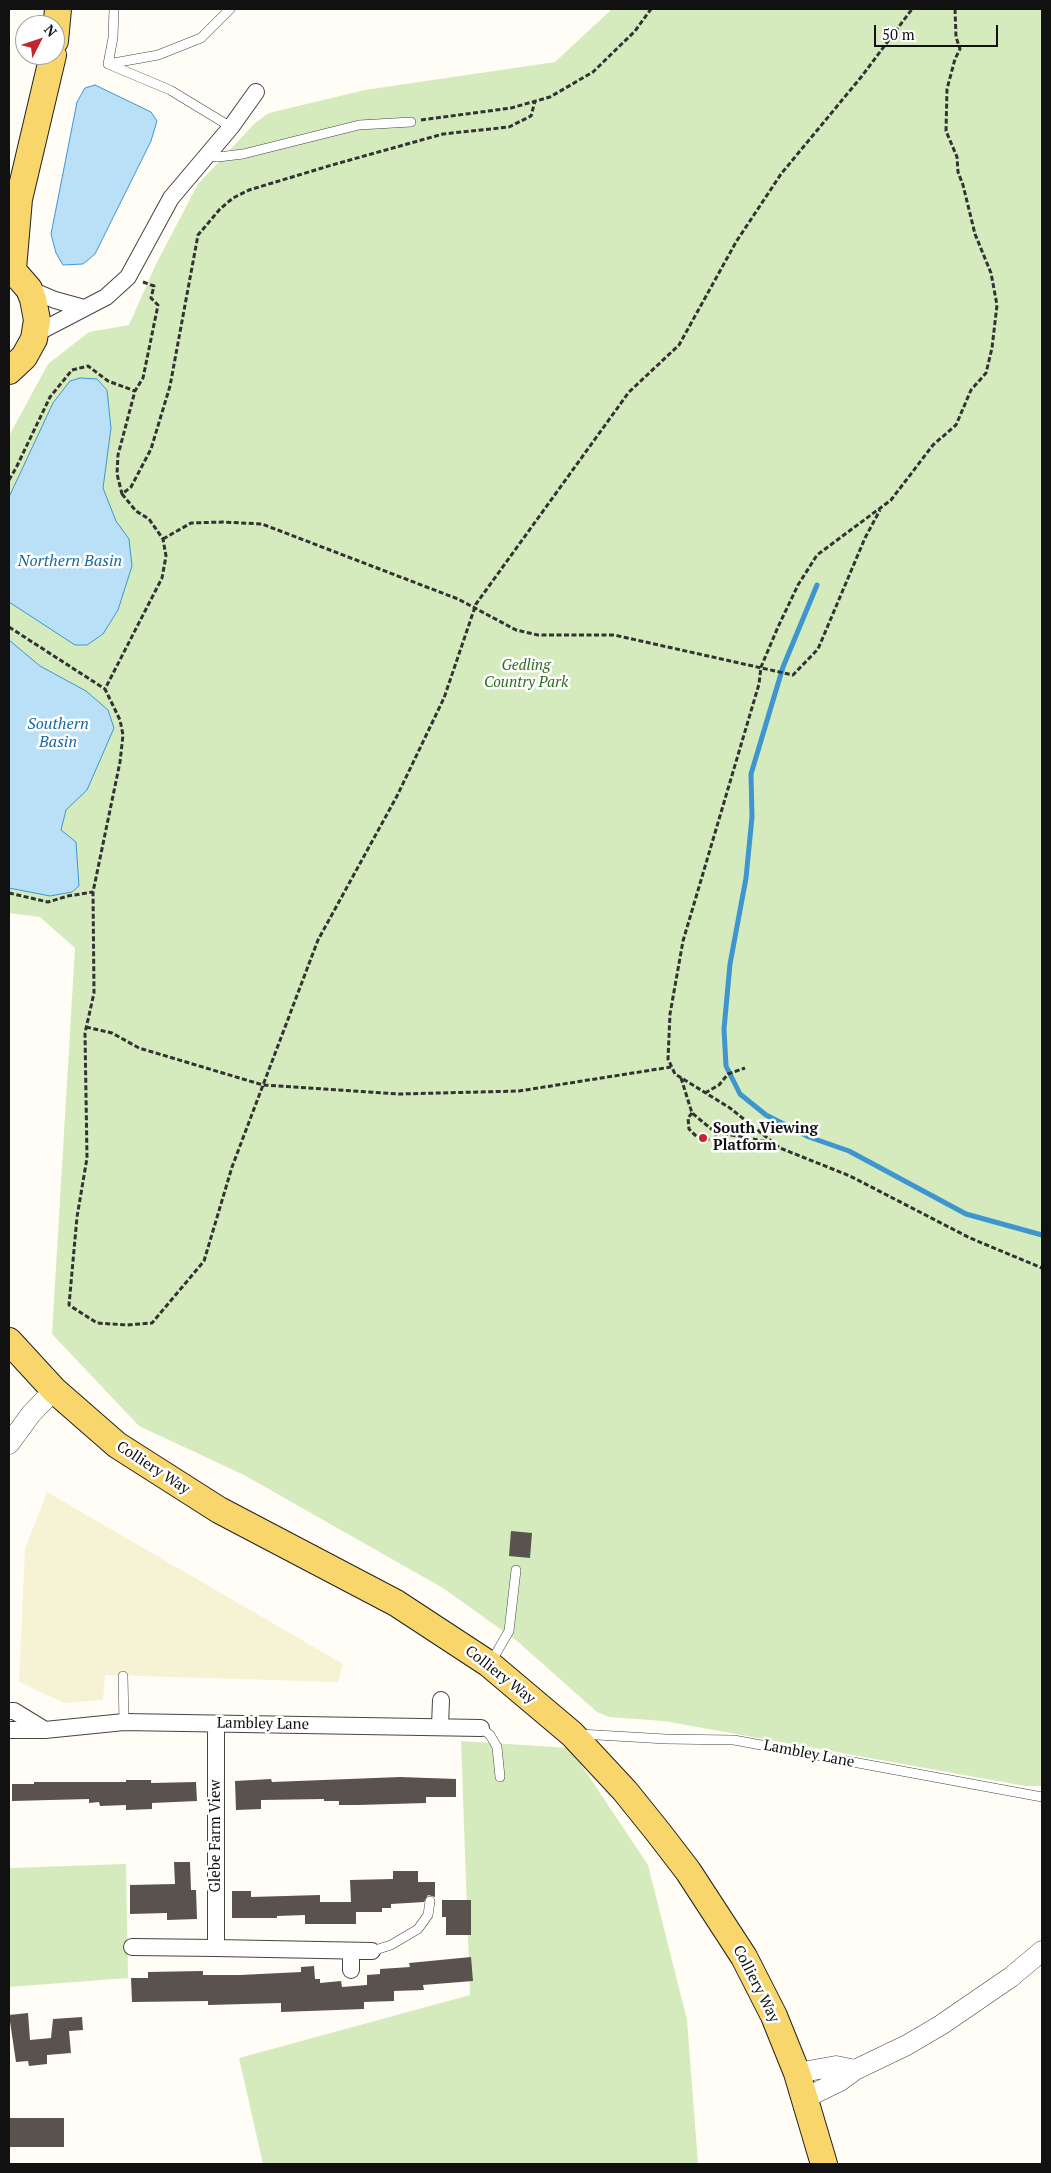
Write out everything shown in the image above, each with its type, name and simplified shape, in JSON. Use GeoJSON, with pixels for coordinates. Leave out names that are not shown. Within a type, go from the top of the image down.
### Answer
{"type":"FeatureCollection","features":[{"type":"Feature","properties":{"kind":"main road"},"geometry":{"type":"LineString","coordinates":[[9,371],[24,357],[35,334],[36,312],[29,289],[11,268],[19,199],[51,65]]}},
{"type":"Feature","properties":{"kind":"main road"},"geometry":{"type":"LineString","coordinates":[[9,179],[36,131]]}},
{"type":"Feature","properties":{"kind":"main road","name":"Colliery Way"},"geometry":{"type":"LineString","coordinates":[[9,1341],[54,1390],[117,1445],[219,1510],[396,1603],[489,1664],[572,1734],[625,1791],[693,1879],[744,1957],[774,2016],[797,2073],[824,2164]]}},
{"type":"Feature","properties":{"kind":"street"},"geometry":{"type":"LineString","coordinates":[[35,334],[106,297],[128,277],[171,198],[205,155],[231,127],[256,92]]}},
{"type":"Feature","properties":{"kind":"street"},"geometry":{"type":"LineString","coordinates":[[29,289],[55,300],[84,308]]}},
{"type":"Feature","properties":{"kind":"street"},"geometry":{"type":"LineString","coordinates":[[9,1444],[31,1414],[54,1390]]}},
{"type":"Feature","properties":{"kind":"street"},"geometry":{"type":"LineString","coordinates":[[440,1726],[441,1700]]}},
{"type":"Feature","properties":{"kind":"street"},"geometry":{"type":"LineString","coordinates":[[9,1711],[14,1711],[45,1730]]}},
{"type":"Feature","properties":{"kind":"street","name":"Lambley Lane"},"geometry":{"type":"LineString","coordinates":[[9,1730],[45,1730],[124,1722],[481,1728]]}},
{"type":"Feature","properties":{"kind":"street","name":"Glebe Farm View"},"geometry":{"type":"LineString","coordinates":[[216,1724],[216,1948]]}},
{"type":"Feature","properties":{"kind":"street"},"geometry":{"type":"LineString","coordinates":[[132,1947],[372,1951]]}},
{"type":"Feature","properties":{"kind":"street"},"geometry":{"type":"LineString","coordinates":[[351,1951],[351,1970]]}},
{"type":"Feature","properties":{"kind":"street"},"geometry":{"type":"LineString","coordinates":[[805,2098],[840,2081],[855,2070],[941,2025],[1011,1977],[1042,1951]]}},
{"type":"Feature","properties":{"kind":"street"},"geometry":{"type":"LineString","coordinates":[[797,2073],[836,2066],[855,2070]]}},
{"type":"Feature","properties":{"kind":"lane"},"geometry":{"type":"LineString","coordinates":[[108,64],[113,38],[114,9]]}},
{"type":"Feature","properties":{"kind":"lane"},"geometry":{"type":"LineString","coordinates":[[108,64],[158,55],[201,38],[230,9]]}},
{"type":"Feature","properties":{"kind":"lane"},"geometry":{"type":"LineString","coordinates":[[108,64],[170,90],[231,127]]}},
{"type":"Feature","properties":{"kind":"lane"},"geometry":{"type":"LineString","coordinates":[[205,155],[218,157],[243,154],[359,125],[412,122]]}},
{"type":"Feature","properties":{"kind":"lane"},"geometry":{"type":"LineString","coordinates":[[489,1664],[509,1631],[516,1570]]}},
{"type":"Feature","properties":{"kind":"lane"},"geometry":{"type":"LineString","coordinates":[[123,1676],[124,1722]]}},
{"type":"Feature","properties":{"kind":"lane"},"geometry":{"type":"LineString","coordinates":[[481,1728],[490,1735],[497,1747],[500,1777]]}},
{"type":"Feature","properties":{"kind":"lane","name":"Lambley Lane"},"geometry":{"type":"LineString","coordinates":[[572,1734],[734,1740],[1042,1797]]}},
{"type":"Feature","properties":{"kind":"lane"},"geometry":{"type":"LineString","coordinates":[[372,1951],[391,1945],[418,1929],[428,1915],[430,1901]]}},
{"type":"Feature","properties":{"kind":"path"},"geometry":{"type":"LineString","coordinates":[[412,122],[511,108],[550,97],[593,72],[635,31],[651,9]]}},
{"type":"Feature","properties":{"kind":"path"},"geometry":{"type":"LineString","coordinates":[[9,627],[105,689],[120,720],[123,735],[120,762],[93,892],[94,993],[86,1027],[87,1158],[77,1217],[69,1305],[96,1323],[127,1325],[152,1323],[204,1261],[232,1167],[318,940],[397,796],[444,698],[475,609],[508,557],[629,392],[679,345],[736,242],[781,174],[862,76],[912,9]]}},
{"type":"Feature","properties":{"kind":"path"},"geometry":{"type":"LineString","coordinates":[[955,9],[956,37],[960,49],[947,89],[946,131],[958,157],[958,172],[975,234],[991,273],[997,305],[992,348],[986,373],[980,383],[971,390],[956,425],[933,445],[891,500],[817,555],[798,585],[761,667],[759,684],[683,941],[670,1014],[668,1059],[675,1074],[680,1078],[730,1108],[780,1148],[850,1176],[970,1238],[1042,1268]]}},
{"type":"Feature","properties":{"kind":"path"},"geometry":{"type":"LineString","coordinates":[[122,494],[131,487],[151,449],[170,386],[198,235],[220,209],[233,198],[249,190],[332,165],[443,134],[509,127],[531,116],[534,101]]}},
{"type":"Feature","properties":{"kind":"path"},"geometry":{"type":"LineString","coordinates":[[105,689],[162,578],[166,556],[163,539],[149,519],[136,511],[122,494],[117,474],[118,455],[135,391],[143,378],[158,305],[151,298],[154,286],[143,282]]}},
{"type":"Feature","properties":{"kind":"path"},"geometry":{"type":"LineString","coordinates":[[9,480],[50,397],[72,370],[88,366],[108,381],[135,391]]}},
{"type":"Feature","properties":{"kind":"path"},"geometry":{"type":"LineString","coordinates":[[163,539],[190,523],[262,524],[458,599],[516,630],[538,635],[614,635],[709,658],[793,675],[818,649],[865,538],[881,508]]}},
{"type":"Feature","properties":{"kind":"path"},"geometry":{"type":"LineString","coordinates":[[9,893],[48,902],[68,896],[93,892]]}},
{"type":"Feature","properties":{"kind":"path"},"geometry":{"type":"LineString","coordinates":[[86,1027],[112,1033],[139,1048],[263,1085],[400,1094],[519,1092],[672,1067]]}},
{"type":"Feature","properties":{"kind":"path"},"geometry":{"type":"LineString","coordinates":[[705,1093],[719,1085],[728,1074],[744,1068]]}},
{"type":"Feature","properties":{"kind":"path"},"geometry":{"type":"LineString","coordinates":[[680,1078],[692,1113],[715,1132],[771,1142]]}},
{"type":"Feature","properties":{"kind":"path"},"geometry":{"type":"LineString","coordinates":[[692,1113],[688,1118],[689,1129],[700,1140],[706,1141],[717,1138],[715,1132]]}},
{"type":"Feature","properties":{"kind":"shaded area"},"geometry":{"type":"Polygon","coordinates":[[[47,1492],[343,1664],[338,1682],[105,1675],[103,1700],[64,1703],[19,1682],[25,1549],[47,1492]]]}},
{"type":"Feature","properties":{"kind":"green space","name":"Gedling Country Park"},"geometry":{"type":"Polygon","coordinates":[[[612,9],[1042,9],[1042,1786],[1025,1786],[664,1721],[609,1717],[597,1712],[517,1641],[443,1588],[244,1475],[139,1426],[52,1334],[75,948],[40,917],[9,913],[9,436],[48,364],[89,332],[129,325],[156,264],[198,184],[255,123],[269,113],[365,90],[555,62],[612,9]]]}},
{"type":"Feature","properties":{"kind":"green space"},"geometry":{"type":"Polygon","coordinates":[[[461,1741],[570,1748],[648,1865],[687,2020],[698,2164],[263,2164],[239,2058],[470,1995],[461,1741]]]}},
{"type":"Feature","properties":{"kind":"green space"},"geometry":{"type":"Polygon","coordinates":[[[126,1864],[128,1978],[9,1987],[9,1868],[126,1864]]]}},
{"type":"Feature","properties":{"kind":"water"},"geometry":{"type":"Polygon","coordinates":[[[95,85],[151,112],[157,121],[151,141],[95,254],[83,264],[63,265],[56,253],[51,234],[77,102],[85,88],[95,85]]]}},
{"type":"Feature","properties":{"kind":"water","name":"Northern Basin"},"geometry":{"type":"Polygon","coordinates":[[[80,378],[97,379],[107,390],[111,428],[103,488],[116,521],[129,539],[132,566],[118,610],[103,634],[87,645],[75,645],[9,602],[9,497],[53,403],[70,381],[80,378]]]}},
{"type":"Feature","properties":{"kind":"water","name":"Southern Basin"},"geometry":{"type":"Polygon","coordinates":[[[9,640],[40,666],[86,691],[108,710],[114,728],[87,790],[66,810],[61,830],[76,842],[79,886],[72,892],[50,896],[9,888],[9,640]]]}},
{"type":"Feature","properties":{"kind":"building"},"geometry":{"type":"Polygon","coordinates":[[[511,1531],[532,1533],[530,1558],[509,1556],[511,1531]]]}},
{"type":"Feature","properties":{"kind":"building"},"geometry":{"type":"Polygon","coordinates":[[[400,1777],[456,1779],[456,1797],[426,1797],[426,1803],[358,1805],[339,1805],[339,1801],[324,1801],[324,1799],[261,1800],[261,1809],[236,1810],[235,1781],[271,1779],[272,1782],[400,1777]]]}},
{"type":"Feature","properties":{"kind":"building"},"geometry":{"type":"Polygon","coordinates":[[[126,1780],[151,1780],[151,1783],[196,1782],[197,1801],[152,1803],[152,1809],[126,1810],[126,1805],[100,1806],[99,1802],[89,1803],[89,1799],[12,1801],[12,1784],[34,1784],[34,1782],[126,1782],[126,1780]]]}},
{"type":"Feature","properties":{"kind":"building"},"geometry":{"type":"Polygon","coordinates":[[[174,1862],[190,1862],[191,1890],[196,1890],[197,1919],[167,1920],[167,1913],[130,1914],[130,1885],[175,1884],[174,1862]]]}},
{"type":"Feature","properties":{"kind":"building"},"geometry":{"type":"Polygon","coordinates":[[[393,1871],[418,1871],[418,1882],[435,1882],[435,1897],[428,1895],[424,1902],[391,1904],[391,1908],[382,1908],[382,1912],[356,1912],[356,1924],[305,1924],[305,1915],[277,1916],[277,1918],[232,1918],[232,1891],[251,1891],[251,1897],[320,1895],[320,1902],[351,1902],[350,1880],[393,1879],[393,1871]]]}},
{"type":"Feature","properties":{"kind":"building"},"geometry":{"type":"Polygon","coordinates":[[[442,1900],[471,1900],[471,1935],[446,1935],[446,1917],[442,1917],[442,1900]]]}},
{"type":"Feature","properties":{"kind":"building"},"geometry":{"type":"Polygon","coordinates":[[[471,1957],[473,1981],[423,1985],[424,1990],[394,1991],[394,2001],[364,2002],[364,2009],[281,2012],[281,2003],[208,2005],[208,2001],[132,2002],[131,1978],[148,1978],[148,1972],[203,1971],[203,1975],[240,1975],[301,1972],[301,1967],[314,1966],[315,1979],[320,1979],[320,1983],[341,1981],[342,1987],[367,1985],[367,1975],[380,1974],[380,1969],[410,1967],[409,1963],[471,1957]]]}},
{"type":"Feature","properties":{"kind":"building"},"geometry":{"type":"Polygon","coordinates":[[[28,2013],[30,2040],[51,2038],[53,2019],[82,2017],[83,2030],[69,2031],[71,2053],[47,2055],[47,2064],[29,2066],[28,2061],[16,2062],[9,2015],[28,2013]]]}},
{"type":"Feature","properties":{"kind":"building"},"geometry":{"type":"Polygon","coordinates":[[[9,2118],[64,2118],[64,2147],[9,2147],[9,2118]]]}},
{"type":"Feature","properties":{"kind":"waterway"},"geometry":{"type":"LineString","coordinates":[[817,585],[783,667],[751,774],[752,817],[746,878],[730,964],[724,1029],[726,1066],[740,1094],[766,1115],[809,1137],[849,1151],[966,1214],[1042,1235]]}},
{"type":"Feature","properties":{"kind":"place","name":"South Viewing Platform"},"geometry":{"type":"Point","coordinates":[703,1138]}}]}
